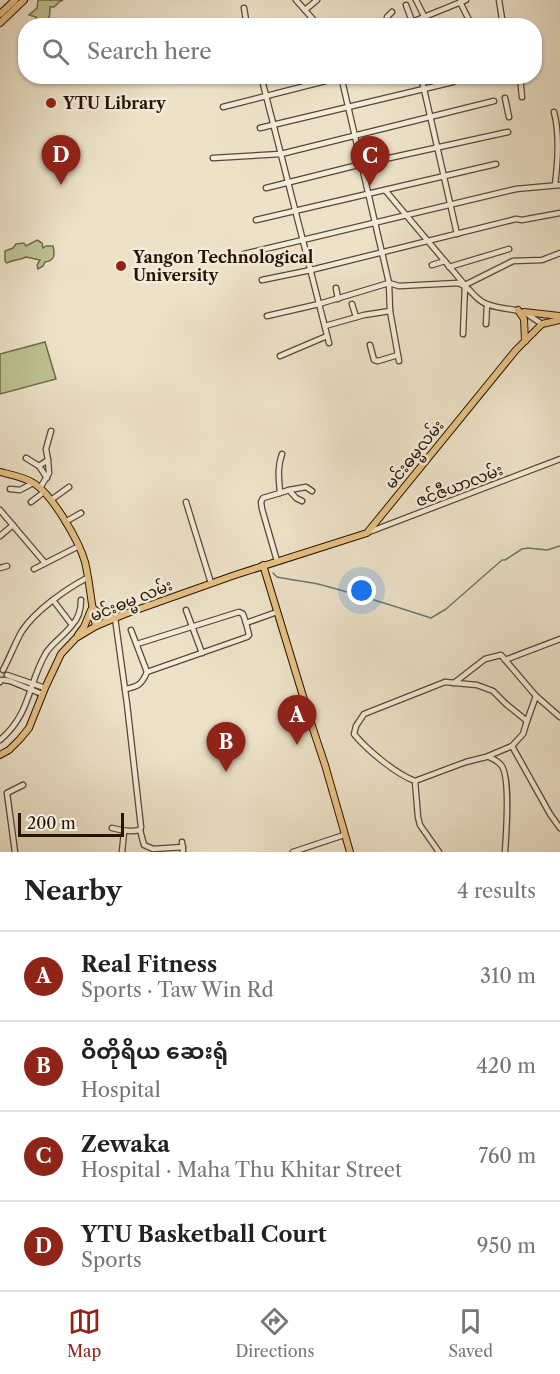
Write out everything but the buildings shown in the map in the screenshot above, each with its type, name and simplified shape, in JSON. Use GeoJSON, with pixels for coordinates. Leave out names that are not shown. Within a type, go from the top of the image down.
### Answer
{"type":"FeatureCollection","features":[{"type":"Feature","properties":{"kind":"main road"},"geometry":{"type":"LineString","coordinates":[[0,14],[15,0]]}},
{"type":"Feature","properties":{"kind":"main road"},"geometry":{"type":"LineString","coordinates":[[0,23],[24,0]]}},
{"type":"Feature","properties":{"kind":"main road"},"geometry":{"type":"LineString","coordinates":[[521,311],[560,318]]}},
{"type":"Feature","properties":{"kind":"main road"},"geometry":{"type":"LineString","coordinates":[[521,311],[524,319],[525,341]]}},
{"type":"Feature","properties":{"kind":"main road"},"geometry":{"type":"LineString","coordinates":[[542,324],[560,318]]}},
{"type":"Feature","properties":{"kind":"main road","name":"မင်းဓမ္မလမ်း"},"geometry":{"type":"LineString","coordinates":[[367,533],[481,391],[542,324]]}},
{"type":"Feature","properties":{"kind":"main road"},"geometry":{"type":"LineString","coordinates":[[0,472],[24,478],[33,483],[51,500],[65,522],[84,560],[96,626]]}},
{"type":"Feature","properties":{"kind":"main road"},"geometry":{"type":"LineString","coordinates":[[350,852],[263,565],[367,533]]}},
{"type":"Feature","properties":{"kind":"main road","name":"မင်းဓမ္မ လမ်း"},"geometry":{"type":"LineString","coordinates":[[0,755],[9,750],[29,728],[61,654],[76,638],[114,618],[263,565]]}},
{"type":"Feature","properties":{"kind":"main road"},"geometry":{"type":"LineString","coordinates":[[92,606],[99,614],[114,618]]}},
{"type":"Feature","properties":{"kind":"main road"},"geometry":{"type":"LineString","coordinates":[[76,638],[84,627],[92,606]]}},
{"type":"Feature","properties":{"kind":"street"},"geometry":{"type":"LineString","coordinates":[[296,0],[312,18]]}},
{"type":"Feature","properties":{"kind":"street"},"geometry":{"type":"LineString","coordinates":[[305,10],[317,0]]}},
{"type":"Feature","properties":{"kind":"street"},"geometry":{"type":"LineString","coordinates":[[416,0],[424,16]]}},
{"type":"Feature","properties":{"kind":"street"},"geometry":{"type":"LineString","coordinates":[[499,0],[502,18]]}},
{"type":"Feature","properties":{"kind":"street"},"geometry":{"type":"LineString","coordinates":[[419,18],[463,1],[469,18]]}},
{"type":"Feature","properties":{"kind":"street"},"geometry":{"type":"LineString","coordinates":[[406,5],[411,18]]}},
{"type":"Feature","properties":{"kind":"street"},"geometry":{"type":"LineString","coordinates":[[244,8],[246,18]]}},
{"type":"Feature","properties":{"kind":"street"},"geometry":{"type":"LineString","coordinates":[[387,18],[392,12]]}},
{"type":"Feature","properties":{"kind":"street"},"geometry":{"type":"LineString","coordinates":[[263,84],[329,343]]}},
{"type":"Feature","properties":{"kind":"street"},"geometry":{"type":"LineString","coordinates":[[222,107],[314,84]]}},
{"type":"Feature","properties":{"kind":"street"},"geometry":{"type":"LineString","coordinates":[[343,84],[389,282],[390,311],[399,361]]}},
{"type":"Feature","properties":{"kind":"street"},"geometry":{"type":"LineString","coordinates":[[423,84],[457,234]]}},
{"type":"Feature","properties":{"kind":"street"},"geometry":{"type":"LineString","coordinates":[[260,128],[445,84]]}},
{"type":"Feature","properties":{"kind":"street"},"geometry":{"type":"LineString","coordinates":[[521,84],[522,97]]}},
{"type":"Feature","properties":{"kind":"street"},"geometry":{"type":"LineString","coordinates":[[505,98],[509,117]]}},
{"type":"Feature","properties":{"kind":"street"},"geometry":{"type":"LineString","coordinates":[[213,158],[281,154],[495,101]]}},
{"type":"Feature","properties":{"kind":"street"},"geometry":{"type":"LineString","coordinates":[[244,254],[516,189],[558,185],[558,122],[554,112]]}},
{"type":"Feature","properties":{"kind":"street"},"geometry":{"type":"LineString","coordinates":[[266,188],[508,132]]}},
{"type":"Feature","properties":{"kind":"street"},"geometry":{"type":"LineString","coordinates":[[256,220],[495,164]]}},
{"type":"Feature","properties":{"kind":"street"},"geometry":{"type":"LineString","coordinates":[[385,190],[480,301],[487,305],[521,311],[542,324]]}},
{"type":"Feature","properties":{"kind":"street"},"geometry":{"type":"LineString","coordinates":[[262,280],[516,219],[522,220],[560,213]]}},
{"type":"Feature","properties":{"kind":"street"},"geometry":{"type":"LineString","coordinates":[[449,267],[509,249]]}},
{"type":"Feature","properties":{"kind":"street"},"geometry":{"type":"LineString","coordinates":[[267,316],[338,299],[389,282],[399,286],[458,283],[465,285],[513,261],[542,260],[560,253]]}},
{"type":"Feature","properties":{"kind":"street"},"geometry":{"type":"LineString","coordinates":[[432,265],[445,261]]}},
{"type":"Feature","properties":{"kind":"street"},"geometry":{"type":"LineString","coordinates":[[463,334],[465,285]]}},
{"type":"Feature","properties":{"kind":"street"},"geometry":{"type":"LineString","coordinates":[[471,291],[479,287]]}},
{"type":"Feature","properties":{"kind":"street"},"geometry":{"type":"LineString","coordinates":[[336,288],[338,299]]}},
{"type":"Feature","properties":{"kind":"street"},"geometry":{"type":"LineString","coordinates":[[352,304],[356,317]]}},
{"type":"Feature","properties":{"kind":"street"},"geometry":{"type":"LineString","coordinates":[[486,324],[487,305]]}},
{"type":"Feature","properties":{"kind":"street"},"geometry":{"type":"LineString","coordinates":[[325,326],[390,311]]}},
{"type":"Feature","properties":{"kind":"street"},"geometry":{"type":"LineString","coordinates":[[280,356],[327,336]]}},
{"type":"Feature","properties":{"kind":"street"},"geometry":{"type":"LineString","coordinates":[[370,345],[374,360],[398,355]]}},
{"type":"Feature","properties":{"kind":"street"},"geometry":{"type":"LineString","coordinates":[[30,502],[42,490],[50,468],[46,449],[51,430]]}},
{"type":"Feature","properties":{"kind":"street"},"geometry":{"type":"LineString","coordinates":[[280,493],[278,474],[282,454]]}},
{"type":"Feature","properties":{"kind":"street"},"geometry":{"type":"LineString","coordinates":[[26,458],[39,466],[47,478]]}},
{"type":"Feature","properties":{"kind":"street","name":"ဇင်ဇီယာလမ်း"},"geometry":{"type":"LineString","coordinates":[[367,533],[560,459]]}},
{"type":"Feature","properties":{"kind":"street"},"geometry":{"type":"LineString","coordinates":[[39,466],[48,460]]}},
{"type":"Feature","properties":{"kind":"street"},"geometry":{"type":"LineString","coordinates":[[10,489],[20,490],[33,483]]}},
{"type":"Feature","properties":{"kind":"street"},"geometry":{"type":"LineString","coordinates":[[51,500],[69,487]]}},
{"type":"Feature","properties":{"kind":"street"},"geometry":{"type":"LineString","coordinates":[[277,561],[261,502],[263,498],[289,490],[306,487],[312,491]]}},
{"type":"Feature","properties":{"kind":"street"},"geometry":{"type":"LineString","coordinates":[[289,490],[302,501]]}},
{"type":"Feature","properties":{"kind":"street"},"geometry":{"type":"LineString","coordinates":[[186,502],[211,583]]}},
{"type":"Feature","properties":{"kind":"street"},"geometry":{"type":"LineString","coordinates":[[0,510],[45,563]]}},
{"type":"Feature","properties":{"kind":"street"},"geometry":{"type":"LineString","coordinates":[[65,522],[81,513]]}},
{"type":"Feature","properties":{"kind":"street"},"geometry":{"type":"LineString","coordinates":[[0,536],[13,525]]}},
{"type":"Feature","properties":{"kind":"street"},"geometry":{"type":"LineString","coordinates":[[34,569],[79,546]]}},
{"type":"Feature","properties":{"kind":"street"},"geometry":{"type":"LineString","coordinates":[[0,568],[7,566]]}},
{"type":"Feature","properties":{"kind":"street"},"geometry":{"type":"LineString","coordinates":[[44,691],[2,680],[6,672],[2,670],[23,631],[33,618],[71,586],[87,578]]}},
{"type":"Feature","properties":{"kind":"street"},"geometry":{"type":"LineString","coordinates":[[53,600],[72,626]]}},
{"type":"Feature","properties":{"kind":"street"},"geometry":{"type":"LineString","coordinates":[[0,740],[10,732],[20,716],[46,654],[77,621],[81,610],[81,600]]}},
{"type":"Feature","properties":{"kind":"street"},"geometry":{"type":"LineString","coordinates":[[186,610],[202,653]]}},
{"type":"Feature","properties":{"kind":"street"},"geometry":{"type":"LineString","coordinates":[[137,644],[239,612],[243,614],[249,635],[247,637],[147,672]]}},
{"type":"Feature","properties":{"kind":"street"},"geometry":{"type":"LineString","coordinates":[[246,623],[277,612]]}},
{"type":"Feature","properties":{"kind":"street"},"geometry":{"type":"LineString","coordinates":[[114,618],[125,689],[140,830],[144,845],[156,850],[183,847]]}},
{"type":"Feature","properties":{"kind":"street"},"geometry":{"type":"LineString","coordinates":[[125,689],[138,685],[144,680],[147,672],[131,630]]}},
{"type":"Feature","properties":{"kind":"street"},"geometry":{"type":"LineString","coordinates":[[505,660],[560,639]]}},
{"type":"Feature","properties":{"kind":"street"},"geometry":{"type":"LineString","coordinates":[[454,683],[485,659],[501,655],[536,696],[560,717]]}},
{"type":"Feature","properties":{"kind":"street"},"geometry":{"type":"LineString","coordinates":[[527,721],[493,691],[477,685],[445,682],[364,714],[354,734],[363,744],[405,777],[415,781],[512,746],[523,734],[536,696]]}},
{"type":"Feature","properties":{"kind":"street"},"geometry":{"type":"LineString","coordinates":[[512,746],[560,828]]}},
{"type":"Feature","properties":{"kind":"street"},"geometry":{"type":"LineString","coordinates":[[486,757],[502,765],[505,773],[508,816],[505,852]]}},
{"type":"Feature","properties":{"kind":"street"},"geometry":{"type":"LineString","coordinates":[[415,781],[420,825],[439,852]]}},
{"type":"Feature","properties":{"kind":"street"},"geometry":{"type":"LineString","coordinates":[[0,797],[23,785]]}},
{"type":"Feature","properties":{"kind":"street"},"geometry":{"type":"LineString","coordinates":[[7,793],[15,852]]}},
{"type":"Feature","properties":{"kind":"street"},"geometry":{"type":"LineString","coordinates":[[112,828],[124,832],[140,830]]}},
{"type":"Feature","properties":{"kind":"street"},"geometry":{"type":"LineString","coordinates":[[123,852],[124,832]]}},
{"type":"Feature","properties":{"kind":"street"},"geometry":{"type":"LineString","coordinates":[[297,851],[344,835]]}},
{"type":"Feature","properties":{"kind":"green space"},"geometry":{"type":"Polygon","coordinates":[[[38,0],[63,0],[54,7],[50,7],[49,18],[36,18],[29,15],[37,8],[38,0]]]}},
{"type":"Feature","properties":{"kind":"green space"},"geometry":{"type":"Polygon","coordinates":[[[37,240],[42,243],[43,248],[53,246],[54,257],[45,262],[43,266],[38,269],[37,265],[40,260],[26,257],[7,263],[5,261],[5,251],[16,244],[24,243],[26,246],[37,240]]]}},
{"type":"Feature","properties":{"kind":"green space"},"geometry":{"type":"Polygon","coordinates":[[[45,342],[56,379],[0,394],[0,354],[45,342]]]}},
{"type":"Feature","properties":{"kind":"waterway"},"geometry":{"type":"LineString","coordinates":[[273,573],[277,577],[333,588],[431,618],[446,609],[502,560],[522,549],[547,550],[560,546]]}},
{"type":"Feature","properties":{"kind":"place","name":"YTU Library"},"geometry":{"type":"Point","coordinates":[51,103]}},
{"type":"Feature","properties":{"kind":"place","name":"YTU Basketball Court"},"geometry":{"type":"Point","coordinates":[61,185]}},
{"type":"Feature","properties":{"kind":"place","name":"Zewaka"},"geometry":{"type":"Point","coordinates":[370,186]}},
{"type":"Feature","properties":{"kind":"place","name":"Yangon Technological University"},"geometry":{"type":"Point","coordinates":[121,266]}},
{"type":"Feature","properties":{"kind":"place","name":"Real Fitness"},"geometry":{"type":"Point","coordinates":[297,745]}},
{"type":"Feature","properties":{"kind":"place","name":"ဝိတိုရိယ ဆေးရုံ"},"geometry":{"type":"Point","coordinates":[226,772]}}]}
